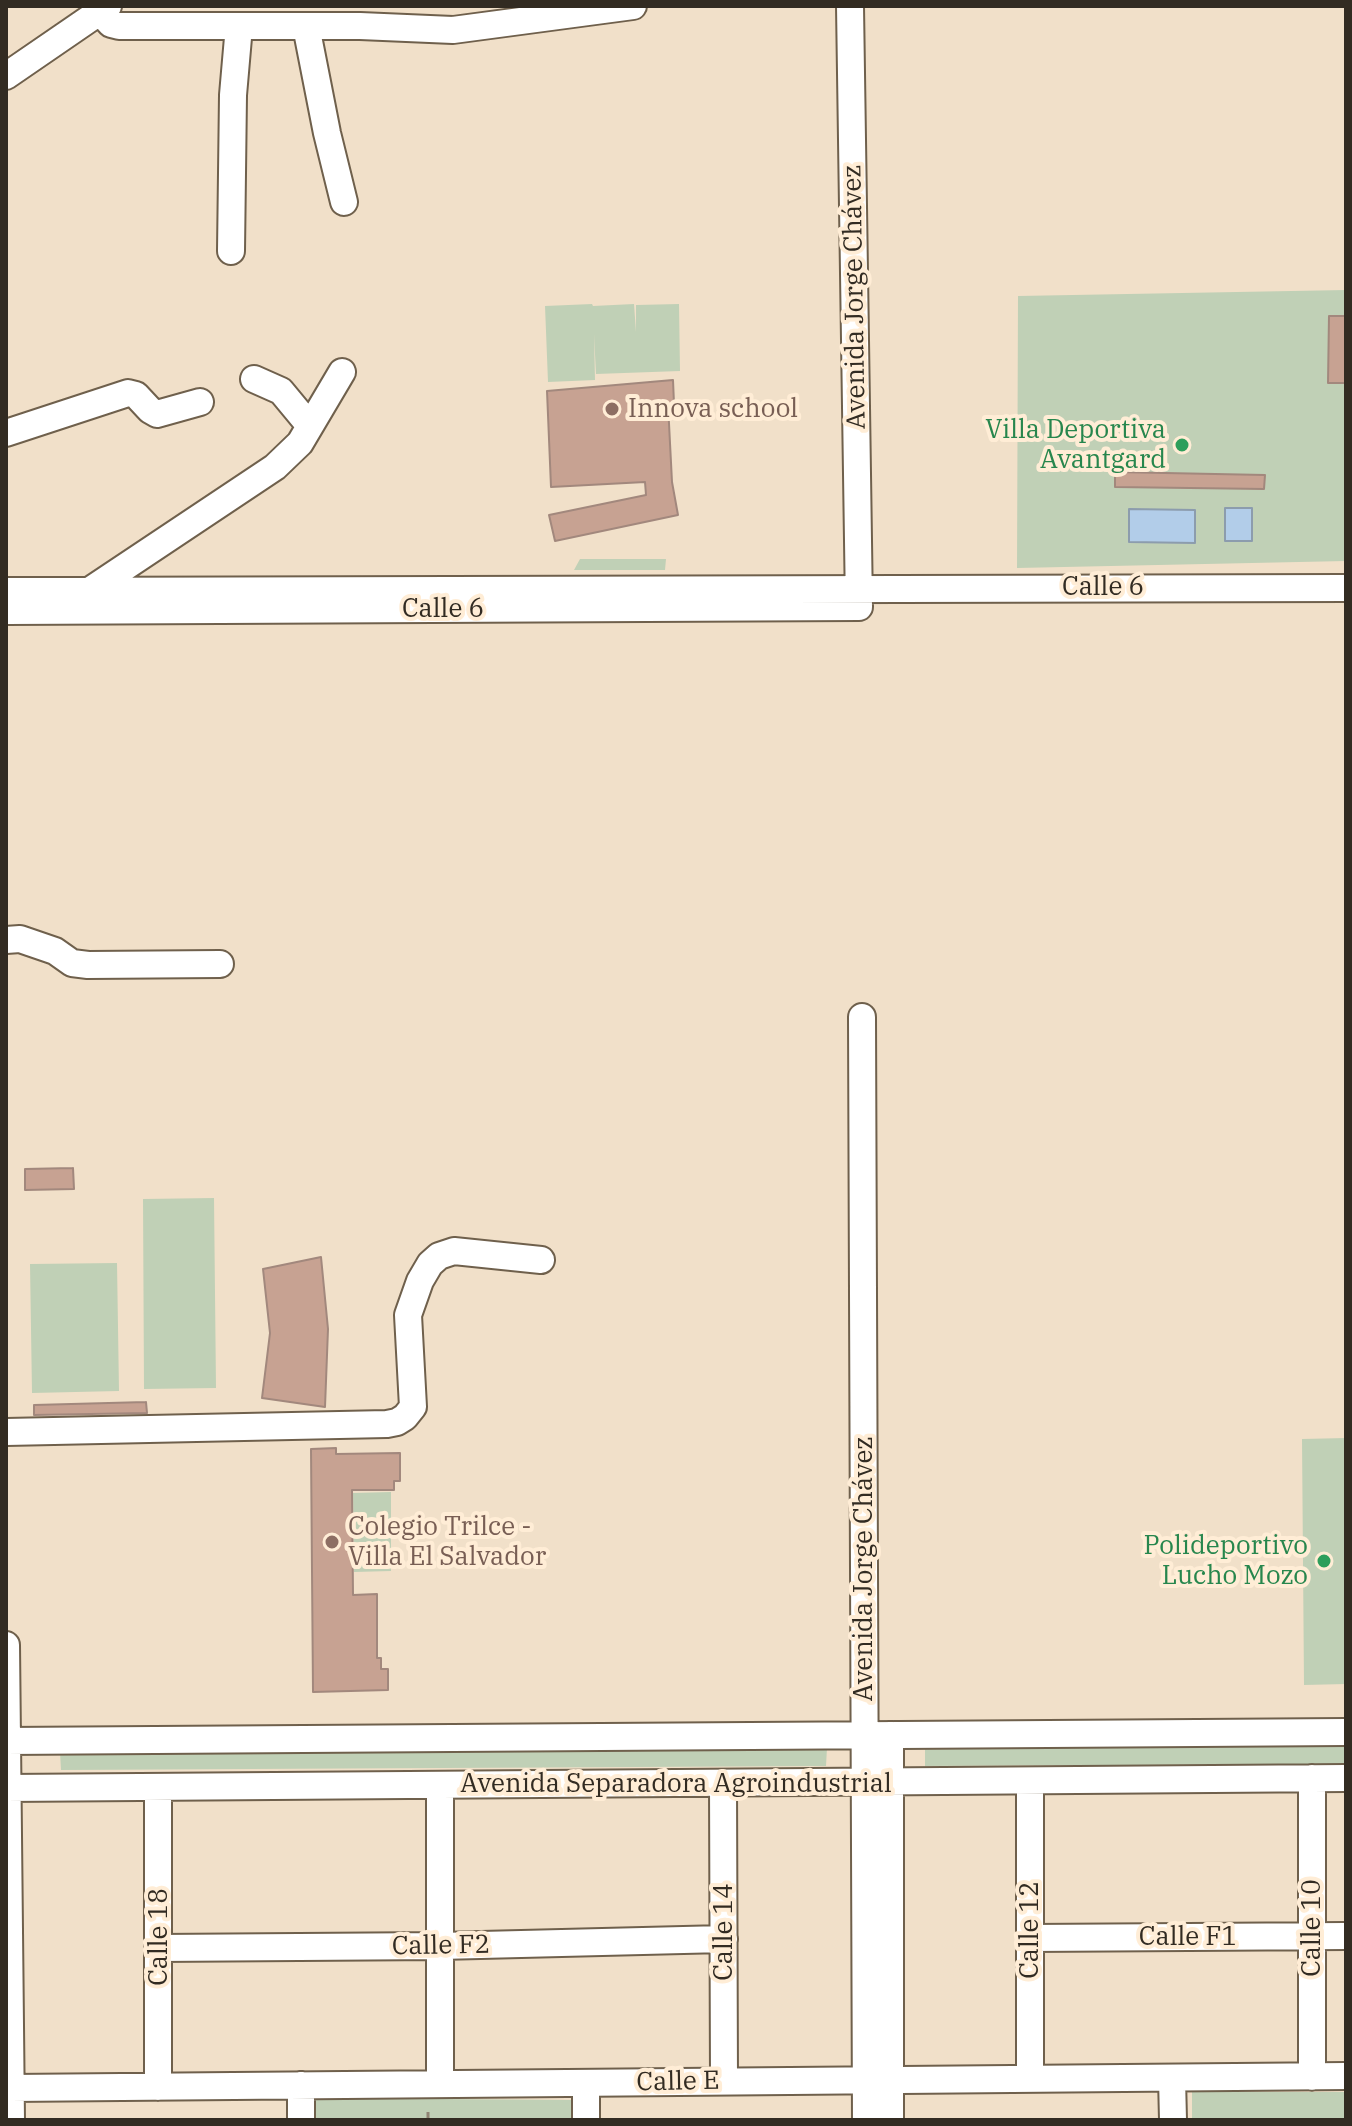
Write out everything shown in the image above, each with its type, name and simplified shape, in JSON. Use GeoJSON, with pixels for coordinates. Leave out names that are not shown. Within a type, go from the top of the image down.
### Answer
{"type":"FeatureCollection","features":[{"type":"Feature","properties":{"kind":"street"},"geometry":{"type":"LineString","coordinates":[[6,76],[104,9],[111,24],[119,26],[453,30],[633,6]]}},
{"type":"Feature","properties":{"kind":"street","name":"Avenida Jorge Chávez"},"geometry":{"type":"LineString","coordinates":[[850,6],[859,587]]}},
{"type":"Feature","properties":{"kind":"street"},"geometry":{"type":"LineString","coordinates":[[231,251],[233,95],[239,26]]}},
{"type":"Feature","properties":{"kind":"street"},"geometry":{"type":"LineString","coordinates":[[306,26],[344,202]]}},
{"type":"Feature","properties":{"kind":"street"},"geometry":{"type":"LineString","coordinates":[[89,591],[275,467],[300,443],[342,372]]}},
{"type":"Feature","properties":{"kind":"street"},"geometry":{"type":"LineString","coordinates":[[254,379],[281,391],[310,426]]}},
{"type":"Feature","properties":{"kind":"street"},"geometry":{"type":"LineString","coordinates":[[6,433],[128,393],[136,395],[157,414],[200,402]]}},
{"type":"Feature","properties":{"kind":"street","name":"Calle 6"},"geometry":{"type":"LineString","coordinates":[[6,591],[51,601],[725,598],[859,587],[1346,588]]}},
{"type":"Feature","properties":{"kind":"street","name":"Calle 6"},"geometry":{"type":"LineString","coordinates":[[6,611],[89,591],[120,600]]}},
{"type":"Feature","properties":{"kind":"street"},"geometry":{"type":"LineString","coordinates":[[6,940],[20,939],[55,951],[72,963],[88,965],[220,964]]}},
{"type":"Feature","properties":{"kind":"street","name":"Avenida Jorge Chávez"},"geometry":{"type":"LineString","coordinates":[[862,1017],[878,1735],[878,2080],[866,2120]]}},
{"type":"Feature","properties":{"kind":"street"},"geometry":{"type":"LineString","coordinates":[[6,1432],[397,1422],[413,1407],[408,1315],[420,1281],[430,1264],[439,1256],[454,1251],[541,1260]]}},
{"type":"Feature","properties":{"kind":"street"},"geometry":{"type":"LineString","coordinates":[[6,1645],[11,2120]]}},
{"type":"Feature","properties":{"kind":"street","name":"Avenida Separadora Agroindustrial"},"geometry":{"type":"LineString","coordinates":[[6,1741],[1346,1732]]}},
{"type":"Feature","properties":{"kind":"street","name":"Calle 10"},"geometry":{"type":"LineString","coordinates":[[1312,1778],[1312,2077]]}},
{"type":"Feature","properties":{"kind":"street","name":"Avenida Separadora Agroindustrial"},"geometry":{"type":"LineString","coordinates":[[6,1788],[1346,1778]]}},
{"type":"Feature","properties":{"kind":"street","name":"Calle 12"},"geometry":{"type":"LineString","coordinates":[[1030,1781],[1030,2079]]}},
{"type":"Feature","properties":{"kind":"street","name":"Calle 14"},"geometry":{"type":"LineString","coordinates":[[723,1784],[724,2081]]}},
{"type":"Feature","properties":{"kind":"street"},"geometry":{"type":"LineString","coordinates":[[440,1786],[440,2084]]}},
{"type":"Feature","properties":{"kind":"street","name":"Calle 18"},"geometry":{"type":"LineString","coordinates":[[158,1788],[158,2087]]}},
{"type":"Feature","properties":{"kind":"street","name":"Calle F1"},"geometry":{"type":"LineString","coordinates":[[1030,1938],[1346,1936]]}},
{"type":"Feature","properties":{"kind":"street","name":"Calle F2"},"geometry":{"type":"LineString","coordinates":[[158,1948],[440,1946],[724,1939]]}},
{"type":"Feature","properties":{"kind":"street","name":"Calle E"},"geometry":{"type":"LineString","coordinates":[[11,2088],[1346,2076]]}},
{"type":"Feature","properties":{"kind":"street"},"geometry":{"type":"LineString","coordinates":[[1172,2078],[1173,2120]]}},
{"type":"Feature","properties":{"kind":"street","name":"Avenida Jorge Chávez"},"geometry":{"type":"LineString","coordinates":[[878,2080],[890,2120]]}},
{"type":"Feature","properties":{"kind":"street"},"geometry":{"type":"LineString","coordinates":[[586,2083],[586,2120]]}},
{"type":"Feature","properties":{"kind":"street"},"geometry":{"type":"LineString","coordinates":[[301,2085],[301,2120]]}},
{"type":"Feature","properties":{"kind":"green space","name":"Villa Deportiva Avantgard"},"geometry":{"type":"Polygon","coordinates":[[[1346,290],[1346,561],[1017,568],[1018,296],[1346,290]]]}},
{"type":"Feature","properties":{"kind":"green space"},"geometry":{"type":"Polygon","coordinates":[[[634,304],[636,332],[636,305],[679,304],[680,371],[596,374],[594,334],[595,380],[548,382],[545,306],[634,304]]]}},
{"type":"Feature","properties":{"kind":"green space"},"geometry":{"type":"Polygon","coordinates":[[[580,559],[666,559],[665,570],[574,570],[580,559]]]}},
{"type":"Feature","properties":{"kind":"green space"},"geometry":{"type":"Polygon","coordinates":[[[214,1198],[216,1388],[144,1389],[143,1199],[214,1198]]]}},
{"type":"Feature","properties":{"kind":"green space"},"geometry":{"type":"Polygon","coordinates":[[[117,1263],[119,1391],[32,1393],[30,1264],[117,1263]]]}},
{"type":"Feature","properties":{"kind":"green space","name":"Polideportivo Lucho Mozo"},"geometry":{"type":"Polygon","coordinates":[[[1346,1438],[1346,1684],[1304,1685],[1302,1439],[1346,1438]]]}},
{"type":"Feature","properties":{"kind":"green space"},"geometry":{"type":"Polygon","coordinates":[[[391,1492],[391,1571],[354,1572],[353,1493],[391,1492]]]}},
{"type":"Feature","properties":{"kind":"green space"},"geometry":{"type":"Polygon","coordinates":[[[1346,1746],[1346,1764],[925,1766],[925,1747],[1346,1746]]]}},
{"type":"Feature","properties":{"kind":"green space"},"geometry":{"type":"Polygon","coordinates":[[[827,1748],[826,1766],[61,1770],[60,1752],[827,1748]]]}},
{"type":"Feature","properties":{"kind":"green space"},"geometry":{"type":"Polygon","coordinates":[[[1192,2092],[1346,2092],[1346,2120],[1192,2120],[1192,2092]]]}},
{"type":"Feature","properties":{"kind":"green space"},"geometry":{"type":"Polygon","coordinates":[[[312,2098],[573,2100],[573,2120],[312,2120],[312,2098]]]}},
{"type":"Feature","properties":{"kind":"water"},"geometry":{"type":"Polygon","coordinates":[[[1225,508],[1252,508],[1252,541],[1225,541],[1225,508]]]}},
{"type":"Feature","properties":{"kind":"water"},"geometry":{"type":"Polygon","coordinates":[[[1129,509],[1195,510],[1195,543],[1129,542],[1129,509]]]}},
{"type":"Feature","properties":{"kind":"building"},"geometry":{"type":"Polygon","coordinates":[[[1329,316],[1346,316],[1346,383],[1328,383],[1329,316]]]}},
{"type":"Feature","properties":{"kind":"building"},"geometry":{"type":"Polygon","coordinates":[[[673,380],[674,404],[668,404],[672,482],[678,515],[555,541],[549,515],[646,495],[645,482],[551,487],[547,391],[673,380]]]}},
{"type":"Feature","properties":{"kind":"building"},"geometry":{"type":"Polygon","coordinates":[[[1115,472],[1265,475],[1264,489],[1115,487],[1115,472]]]}},
{"type":"Feature","properties":{"kind":"building"},"geometry":{"type":"Polygon","coordinates":[[[73,1168],[74,1189],[25,1190],[25,1169],[73,1168]]]}},
{"type":"Feature","properties":{"kind":"building"},"geometry":{"type":"Polygon","coordinates":[[[321,1257],[328,1329],[325,1407],[262,1398],[270,1333],[263,1269],[321,1257]]]}},
{"type":"Feature","properties":{"kind":"building"},"geometry":{"type":"Polygon","coordinates":[[[146,1402],[147,1413],[34,1415],[34,1405],[146,1402]]]}},
{"type":"Feature","properties":{"kind":"building","name":"Colegio Trilce - Villa El Salvador"},"geometry":{"type":"Polygon","coordinates":[[[336,1448],[336,1454],[400,1453],[400,1481],[394,1481],[394,1490],[352,1490],[353,1595],[377,1594],[377,1658],[381,1658],[381,1669],[388,1669],[388,1690],[313,1692],[311,1449],[336,1448]]]}},
{"type":"Feature","properties":{"kind":"place","name":"Innova school"},"geometry":{"type":"Point","coordinates":[612,409]}},
{"type":"Feature","properties":{"kind":"place","name":"Villa Deportiva Avantgard"},"geometry":{"type":"Point","coordinates":[1182,445]}},
{"type":"Feature","properties":{"kind":"place","name":"Colegio Trilce - Villa El Salvador"},"geometry":{"type":"Point","coordinates":[332,1542]}},
{"type":"Feature","properties":{"kind":"place","name":"Polideportivo Lucho Mozo"},"geometry":{"type":"Point","coordinates":[1324,1561]}}]}
